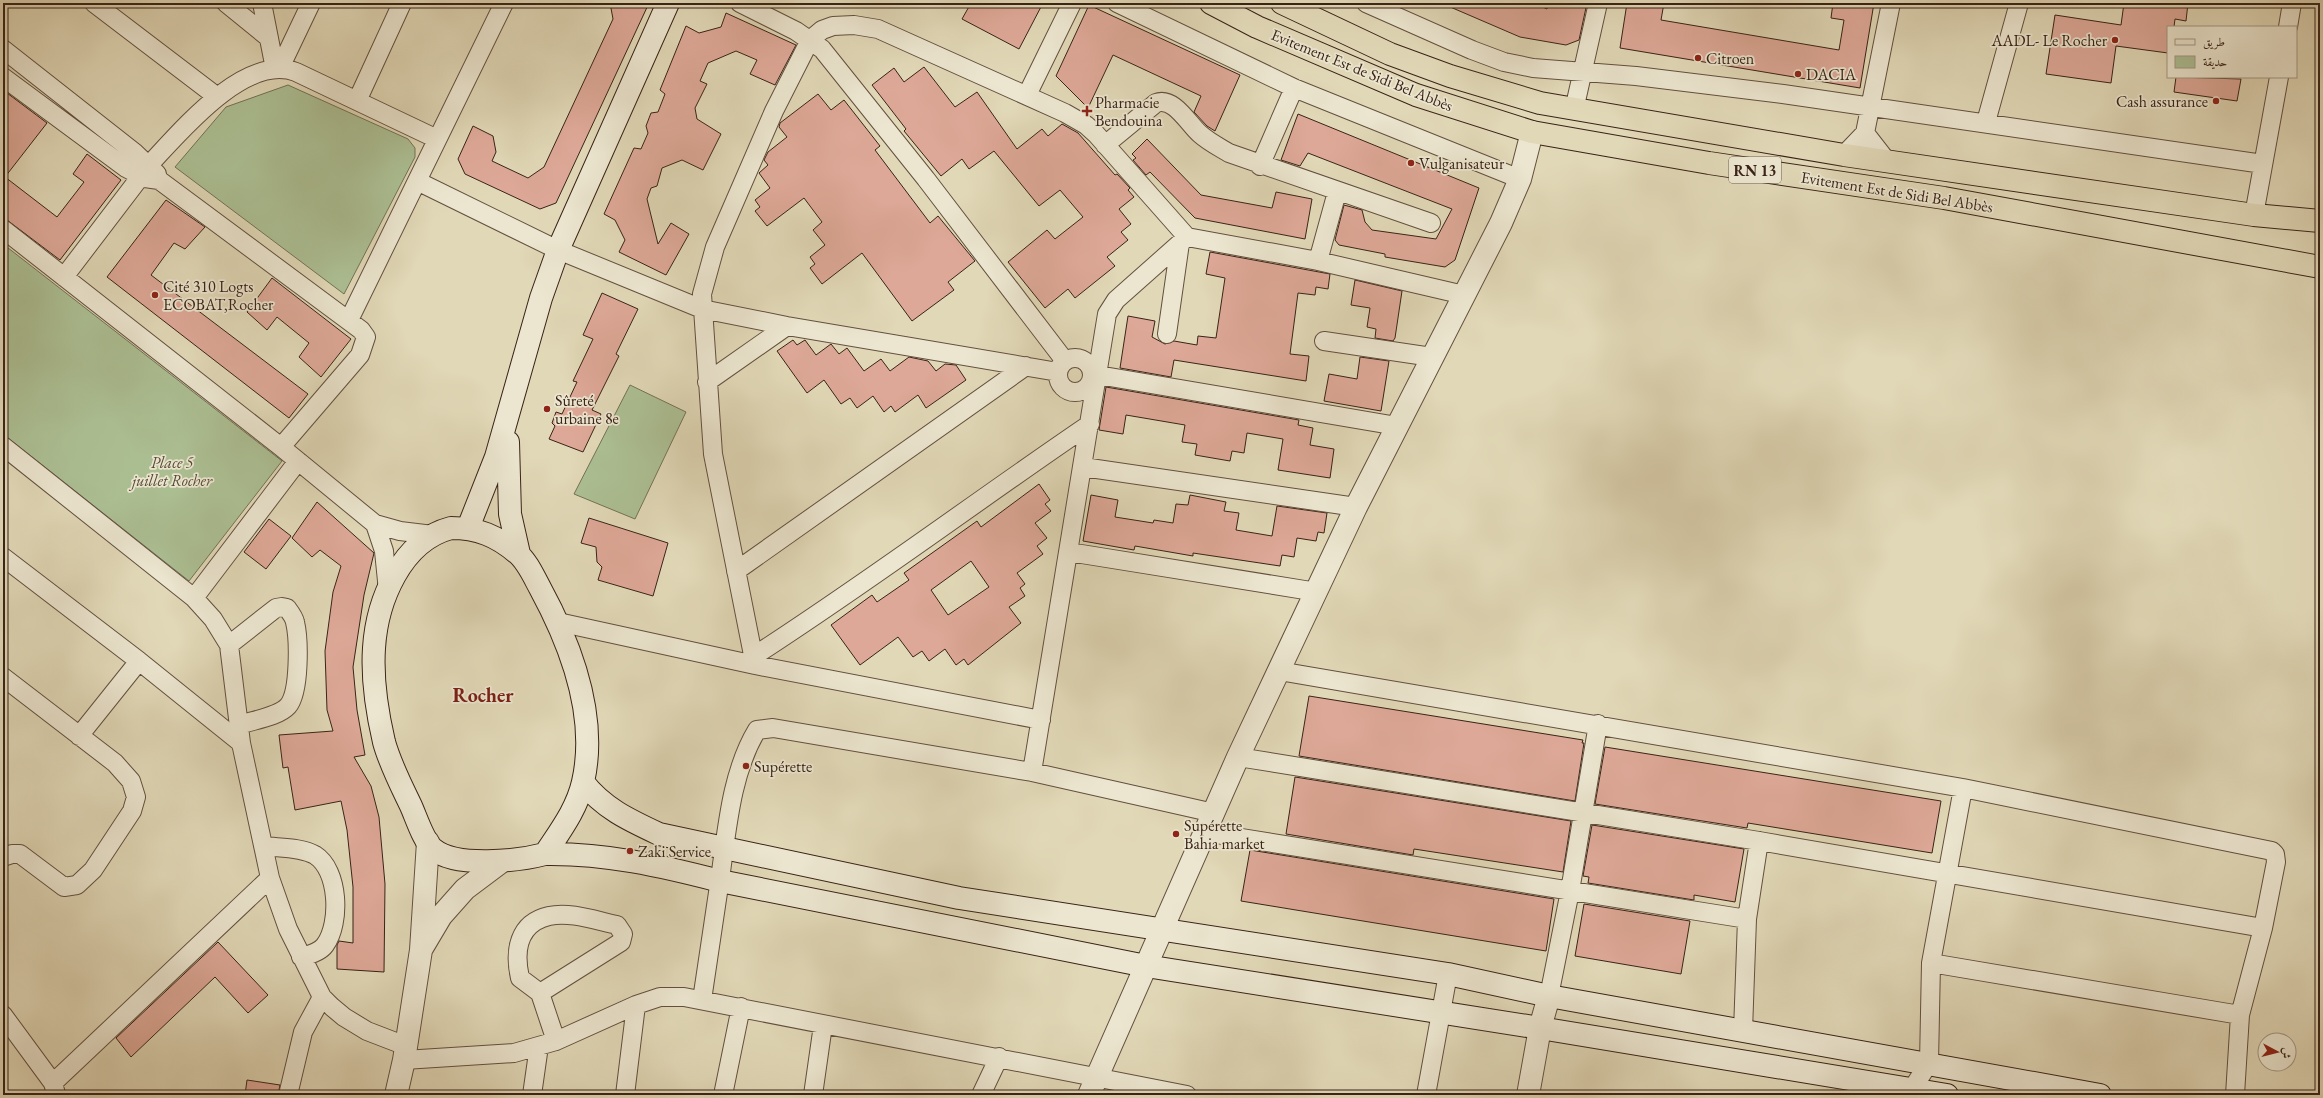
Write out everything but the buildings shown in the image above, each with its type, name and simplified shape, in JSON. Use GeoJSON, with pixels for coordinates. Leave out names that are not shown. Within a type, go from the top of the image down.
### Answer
{"type":"FeatureCollection","features":[{"type":"Feature","properties":{"kind":"highway","name":"Evitement Est de Sidi Bel Abbès"},"geometry":{"type":"LineString","coordinates":[[1211,3],[1258,27],[1416,96],[1532,132],[1709,163],[1944,198],[2320,267]]}},
{"type":"Feature","properties":{"kind":"highway","name":"Evitement Est de Sidi Bel Abbès"},"geometry":{"type":"LineString","coordinates":[[1282,3],[1390,54],[1450,76],[1518,97],[1574,110],[1844,155],[2254,215],[2320,221]]}},
{"type":"Feature","properties":{"kind":"main road"},"geometry":{"type":"LineString","coordinates":[[468,528],[491,471],[508,420],[541,298],[558,250],[668,3]]}},
{"type":"Feature","properties":{"kind":"main road"},"geometry":{"type":"LineString","coordinates":[[1092,1087],[1238,757],[1356,507],[1464,295],[1483,262],[1520,179],[1532,132]]}},
{"type":"Feature","properties":{"kind":"main road"},"geometry":{"type":"LineString","coordinates":[[508,420],[508,496],[519,554],[558,622],[570,657],[586,715],[587,746],[583,782],[577,802],[546,854]]}},
{"type":"Feature","properties":{"kind":"main road"},"geometry":{"type":"LineString","coordinates":[[519,554],[496,537],[468,528],[451,528],[433,535],[417,547],[401,565],[388,591],[380,615],[374,648],[377,698],[384,743],[398,778],[428,842],[433,849],[451,857],[501,862],[546,854],[581,853],[667,867],[720,881],[1146,966],[1540,1028],[1912,1092],[1947,1095]]}},
{"type":"Feature","properties":{"kind":"main road"},"geometry":{"type":"LineString","coordinates":[[583,782],[602,803],[638,824],[659,834],[959,898],[1160,931],[1448,974],[1549,996],[1929,1063],[2100,1095]]}},
{"type":"Feature","properties":{"kind":"main road"},"geometry":{"type":"LineString","coordinates":[[396,1095],[405,1053],[421,950],[428,842]]}},
{"type":"Feature","properties":{"kind":"main road"},"geometry":{"type":"LineString","coordinates":[[421,950],[441,916],[465,889],[501,862]]}},
{"type":"Feature","properties":{"kind":"main road"},"geometry":{"type":"LineString","coordinates":[[1528,1095],[1540,1028],[1549,996]]}},
{"type":"Feature","properties":{"kind":"street"},"geometry":{"type":"LineString","coordinates":[[226,3],[269,38]]}},
{"type":"Feature","properties":{"kind":"street"},"geometry":{"type":"LineString","coordinates":[[262,3],[269,38],[278,68]]}},
{"type":"Feature","properties":{"kind":"street"},"geometry":{"type":"LineString","coordinates":[[278,68],[311,3]]}},
{"type":"Feature","properties":{"kind":"street"},"geometry":{"type":"LineString","coordinates":[[357,101],[402,3]]}},
{"type":"Feature","properties":{"kind":"street"},"geometry":{"type":"LineString","coordinates":[[349,320],[504,3]]}},
{"type":"Feature","properties":{"kind":"street"},"geometry":{"type":"LineString","coordinates":[[740,3],[810,40],[835,64],[864,99],[1062,366],[1060,383],[1064,388],[1074,392],[1085,389],[1095,374]]}},
{"type":"Feature","properties":{"kind":"street"},"geometry":{"type":"LineString","coordinates":[[1027,95],[1072,3]]}},
{"type":"Feature","properties":{"kind":"street"},"geometry":{"type":"LineString","coordinates":[[1117,3],[1294,88],[1520,179]]}},
{"type":"Feature","properties":{"kind":"street"},"geometry":{"type":"LineString","coordinates":[[1366,3],[1472,50],[1504,62],[1533,68],[1644,77],[1870,106],[2263,164]]}},
{"type":"Feature","properties":{"kind":"street"},"geometry":{"type":"LineString","coordinates":[[1574,110],[1598,3]]}},
{"type":"Feature","properties":{"kind":"street"},"geometry":{"type":"LineString","coordinates":[[1844,155],[1865,133],[1891,3]]}},
{"type":"Feature","properties":{"kind":"street"},"geometry":{"type":"LineString","coordinates":[[1986,122],[2019,3]]}},
{"type":"Feature","properties":{"kind":"street"},"geometry":{"type":"LineString","coordinates":[[2288,26],[2292,3]]}},
{"type":"Feature","properties":{"kind":"street"},"geometry":{"type":"LineString","coordinates":[[104,6],[216,96]]}},
{"type":"Feature","properties":{"kind":"street"},"geometry":{"type":"LineString","coordinates":[[755,660],[713,454],[702,309],[705,279],[715,247],[774,111],[810,40],[822,30],[833,26],[854,25],[878,30],[1027,95],[1086,125],[1105,145],[1184,240],[1318,261],[1464,295]]}},
{"type":"Feature","properties":{"kind":"street"},"geometry":{"type":"LineString","coordinates":[[3,48],[145,170]]}},
{"type":"Feature","properties":{"kind":"street"},"geometry":{"type":"LineString","coordinates":[[64,277],[145,170],[216,96],[253,77],[278,68],[296,72],[437,139]]}},
{"type":"Feature","properties":{"kind":"street"},"geometry":{"type":"LineString","coordinates":[[3,77],[126,168],[155,170],[159,180],[361,330],[366,337],[360,355],[281,447]]}},
{"type":"Feature","properties":{"kind":"street"},"geometry":{"type":"LineString","coordinates":[[2254,215],[2279,78]]}},
{"type":"Feature","properties":{"kind":"street"},"geometry":{"type":"LineString","coordinates":[[1260,166],[1294,88]]}},
{"type":"Feature","properties":{"kind":"street"},"geometry":{"type":"LineString","coordinates":[[1105,145],[1156,103],[1165,102],[1174,107],[1200,134],[1229,153],[1260,166],[1431,224]]}},
{"type":"Feature","properties":{"kind":"street"},"geometry":{"type":"LineString","coordinates":[[1865,133],[1886,160]]}},
{"type":"Feature","properties":{"kind":"street"},"geometry":{"type":"LineString","coordinates":[[417,181],[558,250],[702,309],[787,326],[1026,366],[1062,366],[1077,357],[1083,359],[1095,374],[1397,426]]}},
{"type":"Feature","properties":{"kind":"street"},"geometry":{"type":"LineString","coordinates":[[1318,261],[1337,192]]}},
{"type":"Feature","properties":{"kind":"street"},"geometry":{"type":"LineString","coordinates":[[3,229],[281,447],[375,524],[400,531],[433,535]]}},
{"type":"Feature","properties":{"kind":"street"},"geometry":{"type":"LineString","coordinates":[[1167,334],[1184,240]]}},
{"type":"Feature","properties":{"kind":"street"},"geometry":{"type":"LineString","coordinates":[[1032,772],[1090,424],[1095,374],[1105,321],[1110,306],[1184,240]]}},
{"type":"Feature","properties":{"kind":"street"},"geometry":{"type":"LineString","coordinates":[[707,382],[787,326]]}},
{"type":"Feature","properties":{"kind":"street"},"geometry":{"type":"LineString","coordinates":[[1324,341],[1432,357]]}},
{"type":"Feature","properties":{"kind":"street"},"geometry":{"type":"LineString","coordinates":[[736,571],[1026,366]]}},
{"type":"Feature","properties":{"kind":"street"},"geometry":{"type":"LineString","coordinates":[[755,660],[941,526],[1090,424]]}},
{"type":"Feature","properties":{"kind":"street"},"geometry":{"type":"LineString","coordinates":[[3,446],[194,598],[212,619],[229,645],[241,743],[270,878],[278,904],[322,997],[344,1017],[405,1053],[514,1053],[556,1040],[636,1005],[660,998],[684,997],[741,1007],[823,1025],[999,1057],[1092,1087],[1183,1095]]}},
{"type":"Feature","properties":{"kind":"street"},"geometry":{"type":"LineString","coordinates":[[194,598],[298,461]]}},
{"type":"Feature","properties":{"kind":"street"},"geometry":{"type":"LineString","coordinates":[[1083,467],[1356,507]]}},
{"type":"Feature","properties":{"kind":"street"},"geometry":{"type":"LineString","coordinates":[[375,524],[384,551],[388,591]]}},
{"type":"Feature","properties":{"kind":"street"},"geometry":{"type":"LineString","coordinates":[[1069,552],[1317,592]]}},
{"type":"Feature","properties":{"kind":"street"},"geometry":{"type":"LineString","coordinates":[[3,557],[139,661],[241,743]]}},
{"type":"Feature","properties":{"kind":"street"},"geometry":{"type":"LineString","coordinates":[[229,645],[276,608],[287,608],[295,622],[296,674],[292,698],[288,705],[272,715],[239,725]]}},
{"type":"Feature","properties":{"kind":"street"},"geometry":{"type":"LineString","coordinates":[[558,622],[755,660],[1041,720]]}},
{"type":"Feature","properties":{"kind":"street"},"geometry":{"type":"LineString","coordinates":[[79,736],[139,661]]}},
{"type":"Feature","properties":{"kind":"street"},"geometry":{"type":"LineString","coordinates":[[1279,672],[1598,724],[1963,788],[2272,851],[2275,854],[2276,862],[2263,928],[2240,1015],[2235,1095]]}},
{"type":"Feature","properties":{"kind":"street"},"geometry":{"type":"LineString","coordinates":[[3,677],[115,763],[131,781],[136,797],[132,811],[93,870],[77,886],[64,887],[20,854],[12,854],[3,858]]}},
{"type":"Feature","properties":{"kind":"street"},"geometry":{"type":"LineString","coordinates":[[1549,996],[1570,891],[1598,724]]}},
{"type":"Feature","properties":{"kind":"street"},"geometry":{"type":"LineString","coordinates":[[702,1000],[724,848],[737,778],[747,746],[757,730],[773,728],[1032,772],[1209,822],[1570,891],[1747,919]]}},
{"type":"Feature","properties":{"kind":"street"},"geometry":{"type":"LineString","coordinates":[[1238,757],[1759,841],[2263,928]]}},
{"type":"Feature","properties":{"kind":"street"},"geometry":{"type":"LineString","coordinates":[[1912,1092],[1929,1063],[1931,963],[1963,788]]}},
{"type":"Feature","properties":{"kind":"street"},"geometry":{"type":"LineString","coordinates":[[1743,1031],[1747,919],[1759,841]]}},
{"type":"Feature","properties":{"kind":"street"},"geometry":{"type":"LineString","coordinates":[[264,846],[307,851],[324,863],[331,876],[335,892],[336,905],[330,934],[325,945],[314,953],[302,957]]}},
{"type":"Feature","properties":{"kind":"street"},"geometry":{"type":"LineString","coordinates":[[3,1015],[54,1089],[270,878]]}},
{"type":"Feature","properties":{"kind":"street"},"geometry":{"type":"LineString","coordinates":[[540,993],[621,942],[623,934],[617,925],[566,915],[549,916],[530,925],[519,940],[516,961],[520,978],[540,993],[556,1040]]}},
{"type":"Feature","properties":{"kind":"street"},"geometry":{"type":"LineString","coordinates":[[1931,963],[2240,1015]]}},
{"type":"Feature","properties":{"kind":"street"},"geometry":{"type":"LineString","coordinates":[[1426,1095],[1448,974]]}},
{"type":"Feature","properties":{"kind":"street"},"geometry":{"type":"LineString","coordinates":[[288,1095],[303,1032],[322,997]]}},
{"type":"Feature","properties":{"kind":"street"},"geometry":{"type":"LineString","coordinates":[[625,1095],[636,1005]]}},
{"type":"Feature","properties":{"kind":"street"},"geometry":{"type":"LineString","coordinates":[[723,1095],[741,1007]]}},
{"type":"Feature","properties":{"kind":"street"},"geometry":{"type":"LineString","coordinates":[[813,1095],[823,1025]]}},
{"type":"Feature","properties":{"kind":"street"},"geometry":{"type":"LineString","coordinates":[[532,1095],[539,1046]]}},
{"type":"Feature","properties":{"kind":"street"},"geometry":{"type":"LineString","coordinates":[[981,1095],[999,1057]]}},
{"type":"Feature","properties":{"kind":"green space"},"geometry":{"type":"Polygon","coordinates":[[[288,85],[408,139],[415,148],[415,157],[344,294],[175,167],[226,107],[288,85]]]}},
{"type":"Feature","properties":{"kind":"green space","name":"Place 5 juillet Rocher"},"geometry":{"type":"Polygon","coordinates":[[[3,244],[282,461],[189,581],[3,434],[3,244]]]}},
{"type":"Feature","properties":{"kind":"green space"},"geometry":{"type":"Polygon","coordinates":[[[630,385],[686,412],[635,519],[574,494],[630,385]]]}},
{"type":"Feature","properties":{"kind":"place","name":"AADL- Le Rocher"},"geometry":{"type":"Point","coordinates":[2115,40]}},
{"type":"Feature","properties":{"kind":"place","name":"Citroen"},"geometry":{"type":"Point","coordinates":[1698,58]}},
{"type":"Feature","properties":{"kind":"place","name":"DACIA"},"geometry":{"type":"Point","coordinates":[1798,74]}},
{"type":"Feature","properties":{"kind":"place","name":"Cash assurance"},"geometry":{"type":"Point","coordinates":[2216,101]}},
{"type":"Feature","properties":{"kind":"place","name":"Pharmacie Bendouina"},"geometry":{"type":"Point","coordinates":[1087,111]}},
{"type":"Feature","properties":{"kind":"place","name":"Vulganisateur"},"geometry":{"type":"Point","coordinates":[1411,163]}},
{"type":"Feature","properties":{"kind":"place","name":"Cité 310 Logts ECOBAT,Rocher"},"geometry":{"type":"Point","coordinates":[155,295]}},
{"type":"Feature","properties":{"kind":"place","name":"Sûreté urbaine 8e"},"geometry":{"type":"Point","coordinates":[547,409]}},
{"type":"Feature","properties":{"kind":"place","name":"Supérette"},"geometry":{"type":"Point","coordinates":[746,766]}},
{"type":"Feature","properties":{"kind":"place","name":"Supérette Bahia market"},"geometry":{"type":"Point","coordinates":[1176,834]}},
{"type":"Feature","properties":{"kind":"place","name":"Zaki Service"},"geometry":{"type":"Point","coordinates":[630,851]}},
{"type":"Feature","properties":{"kind":"district","name":"Rocher"},"geometry":{"type":"Point","coordinates":[483,695]}}]}
